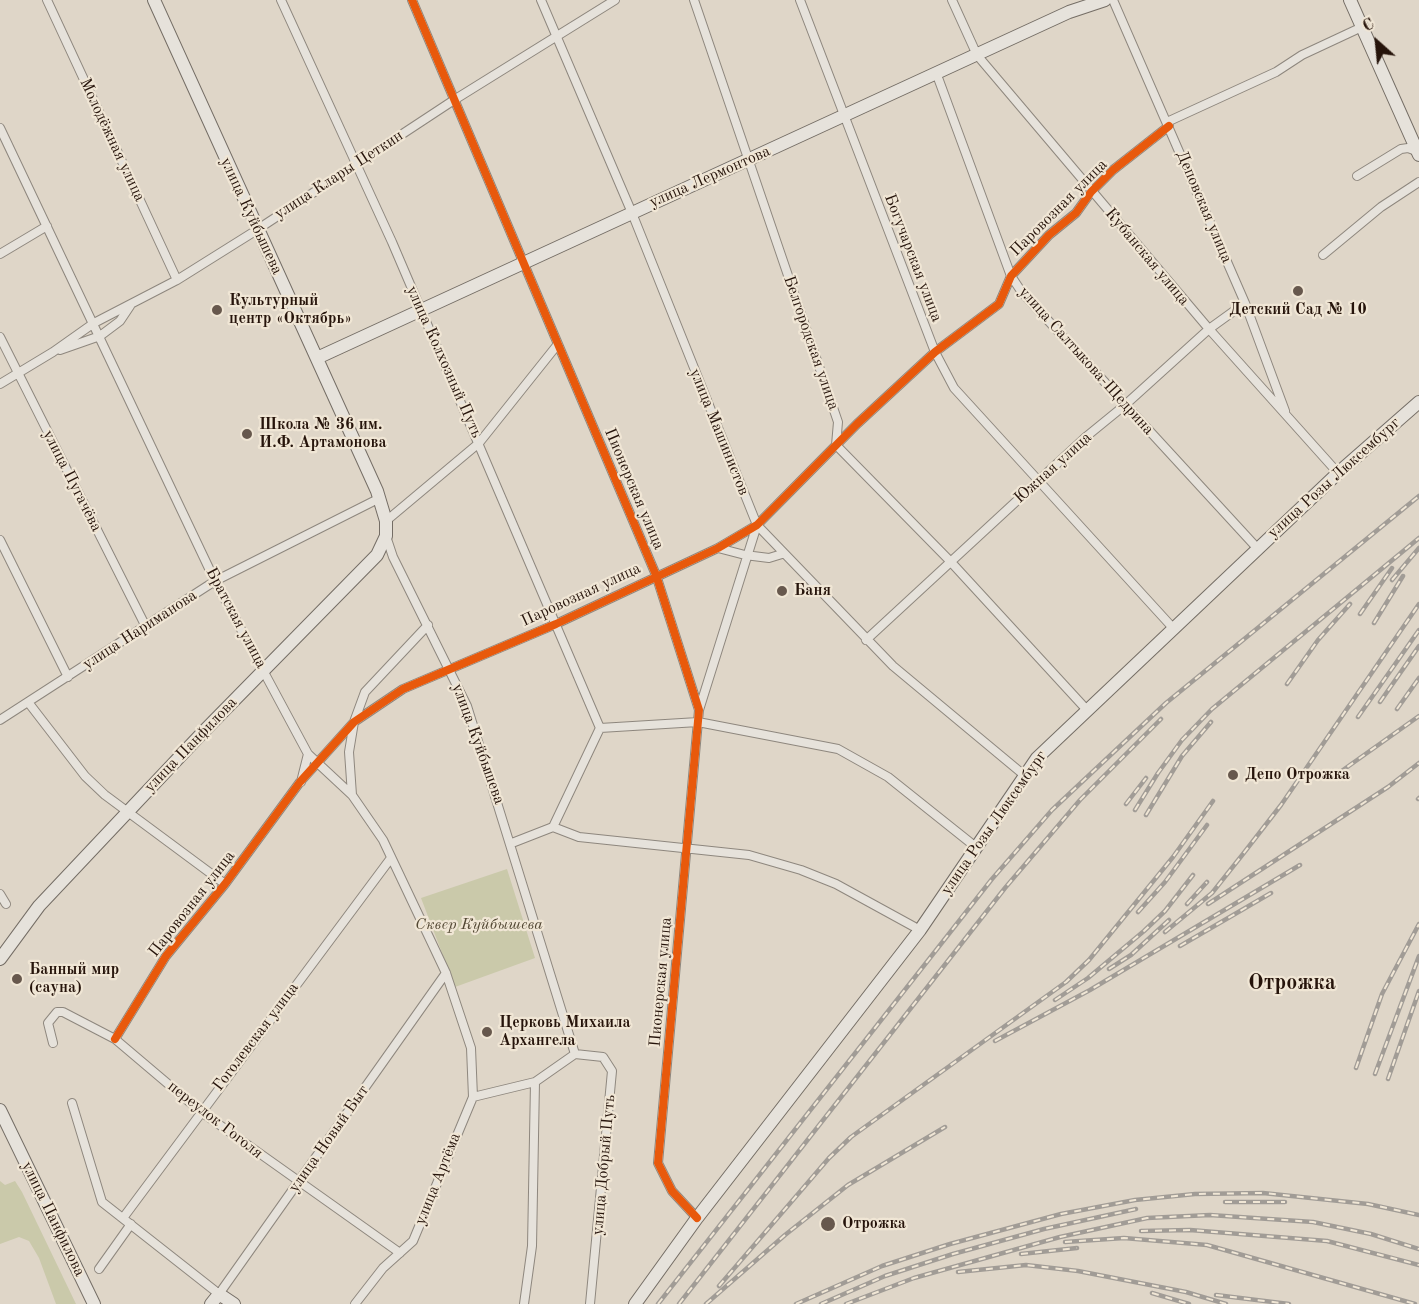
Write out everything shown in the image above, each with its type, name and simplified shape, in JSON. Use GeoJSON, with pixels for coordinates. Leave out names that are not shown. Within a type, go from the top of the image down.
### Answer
{"type":"FeatureCollection","features":[{"type":"Feature","properties":{"kind":"street","name":"Молодёжная улица"},"geometry":{"type":"LineString","coordinates":[[47,0],[177,280]]}},
{"type":"Feature","properties":{"kind":"street","name":"улица Куйбышева"},"geometry":{"type":"LineString","coordinates":[[154,0],[380,498],[386,521],[386,536],[393,557],[467,706],[512,843],[575,1054]]}},
{"type":"Feature","properties":{"kind":"street","name":"улица Колхозный Путь"},"geometry":{"type":"LineString","coordinates":[[281,0],[421,310],[600,728]]}},
{"type":"Feature","properties":{"kind":"street","name":"Пионерская улица"},"geometry":{"type":"LineString","coordinates":[[412,0],[656,575],[699,710],[658,1163],[672,1191],[697,1218]]}},
{"type":"Feature","properties":{"kind":"street","name":"улица Машинистов"},"geometry":{"type":"LineString","coordinates":[[541,0],[632,213],[757,525],[782,554],[893,666],[1024,775]]}},
{"type":"Feature","properties":{"kind":"street","name":"улица Клары Цеткин"},"geometry":{"type":"LineString","coordinates":[[0,384],[53,352],[94,323],[177,280],[454,100],[615,0]]}},
{"type":"Feature","properties":{"kind":"street","name":"Белгородская улица"},"geometry":{"type":"LineString","coordinates":[[694,0],[838,422],[836,445]]}},
{"type":"Feature","properties":{"kind":"street","name":"Богучарская улица"},"geometry":{"type":"LineString","coordinates":[[800,0],[935,352],[954,388],[1173,628]]}},
{"type":"Feature","properties":{"kind":"street","name":"Кубанская улица"},"geometry":{"type":"LineString","coordinates":[[952,0],[977,56],[1209,329],[1338,473]]}},
{"type":"Feature","properties":{"kind":"street","name":"улица Лермонтова"},"geometry":{"type":"LineString","coordinates":[[317,358],[937,75],[1069,12],[1105,0]]}},
{"type":"Feature","properties":{"kind":"street","name":"Деповская улица"},"geometry":{"type":"LineString","coordinates":[[1113,0],[1245,303],[1288,417]]}},
{"type":"Feature","properties":{"kind":"street"},"geometry":{"type":"LineString","coordinates":[[1350,0],[1418,153]]}},
{"type":"Feature","properties":{"kind":"street","name":"Паровозная улица"},"geometry":{"type":"LineString","coordinates":[[115,1039],[166,956],[225,884],[300,782],[319,764],[354,722],[403,689],[556,624],[656,575],[718,548],[757,525],[857,424],[935,352],[999,304],[1011,276],[1049,235],[1076,213],[1091,192],[1113,170],[1168,124],[1362,27]]}},
{"type":"Feature","properties":{"kind":"street","name":"улица Салтыкова-Щедрина"},"geometry":{"type":"LineString","coordinates":[[937,75],[1011,276],[1021,291],[1258,549]]}},
{"type":"Feature","properties":{"kind":"street","name":"Братская улица"},"geometry":{"type":"LineString","coordinates":[[0,128],[215,581],[308,754],[352,795],[383,840],[446,973],[471,1048],[473,1096]]}},
{"type":"Feature","properties":{"kind":"street"},"geometry":{"type":"LineString","coordinates":[[0,146],[11,151]]}},
{"type":"Feature","properties":{"kind":"street"},"geometry":{"type":"LineString","coordinates":[[1357,176],[1401,149],[1408,148],[1418,153]]}},
{"type":"Feature","properties":{"kind":"street"},"geometry":{"type":"LineString","coordinates":[[1323,255],[1381,207],[1419,182]]}},
{"type":"Feature","properties":{"kind":"street"},"geometry":{"type":"LineString","coordinates":[[0,254],[47,226]]}},
{"type":"Feature","properties":{"kind":"street"},"geometry":{"type":"LineString","coordinates":[[53,352],[100,336],[120,321],[131,303]]}},
{"type":"Feature","properties":{"kind":"street","name":"Южная улица"},"geometry":{"type":"LineString","coordinates":[[866,640],[1087,436],[1209,329],[1245,303]]}},
{"type":"Feature","properties":{"kind":"street","name":"улица Пугачёва"},"geometry":{"type":"LineString","coordinates":[[0,336],[145,625]]}},
{"type":"Feature","properties":{"kind":"street"},"geometry":{"type":"LineString","coordinates":[[386,521],[479,443],[558,344]]}},
{"type":"Feature","properties":{"kind":"street","name":"улица Розы Люксембург"},"geometry":{"type":"LineString","coordinates":[[635,1304],[697,1218],[920,930],[1024,775],[1049,744],[1338,473],[1419,402]]}},
{"type":"Feature","properties":{"kind":"street"},"geometry":{"type":"LineString","coordinates":[[838,422],[857,424]]}},
{"type":"Feature","properties":{"kind":"street"},"geometry":{"type":"LineString","coordinates":[[836,445],[950,561],[1086,709]]}},
{"type":"Feature","properties":{"kind":"street","name":"улица Нариманова"},"geometry":{"type":"LineString","coordinates":[[0,720],[215,581],[380,498]]}},
{"type":"Feature","properties":{"kind":"street"},"geometry":{"type":"LineString","coordinates":[[699,710],[745,555],[757,525]]}},
{"type":"Feature","properties":{"kind":"street","name":"улица Панфилова"},"geometry":{"type":"LineString","coordinates":[[0,959],[39,906],[127,811],[377,555],[386,536]]}},
{"type":"Feature","properties":{"kind":"street"},"geometry":{"type":"LineString","coordinates":[[0,540],[68,677]]}},
{"type":"Feature","properties":{"kind":"street"},"geometry":{"type":"LineString","coordinates":[[718,548],[769,558],[782,554]]}},
{"type":"Feature","properties":{"kind":"street"},"geometry":{"type":"LineString","coordinates":[[377,555],[393,557]]}},
{"type":"Feature","properties":{"kind":"street"},"geometry":{"type":"LineString","coordinates":[[352,795],[349,752],[354,722],[365,692],[428,626]]}},
{"type":"Feature","properties":{"kind":"street"},"geometry":{"type":"LineString","coordinates":[[28,702],[85,776],[105,795],[225,884]]}},
{"type":"Feature","properties":{"kind":"street"},"geometry":{"type":"LineString","coordinates":[[553,827],[600,728],[698,722],[838,749],[888,777],[977,848]]}},
{"type":"Feature","properties":{"kind":"street"},"geometry":{"type":"LineString","coordinates":[[300,782],[308,754]]}},
{"type":"Feature","properties":{"kind":"street"},"geometry":{"type":"LineString","coordinates":[[512,843],[553,827],[579,837],[749,855],[801,870],[836,884],[920,930]]}},
{"type":"Feature","properties":{"kind":"street","name":"Гоголевская улица"},"geometry":{"type":"LineString","coordinates":[[123,1218],[391,858]]}},
{"type":"Feature","properties":{"kind":"street"},"geometry":{"type":"LineString","coordinates":[[0,894],[6,904]]}},
{"type":"Feature","properties":{"kind":"street","name":"улица Новый Быт"},"geometry":{"type":"LineString","coordinates":[[215,1299],[446,973]]}},
{"type":"Feature","properties":{"kind":"street","name":"переулок Гоголя"},"geometry":{"type":"LineString","coordinates":[[53,1043],[48,1023],[57,1012],[63,1012],[115,1039],[200,1112],[400,1253]]}},
{"type":"Feature","properties":{"kind":"street"},"geometry":{"type":"LineString","coordinates":[[473,1096],[535,1082],[575,1054]]}},
{"type":"Feature","properties":{"kind":"street","name":"улица Добрый Путь"},"geometry":{"type":"LineString","coordinates":[[575,1054],[603,1057],[612,1071],[590,1304]]}},
{"type":"Feature","properties":{"kind":"street"},"geometry":{"type":"LineString","coordinates":[[524,1304],[532,1246],[535,1082]]}},
{"type":"Feature","properties":{"kind":"street","name":"улица Артёма"},"geometry":{"type":"LineString","coordinates":[[355,1304],[384,1268],[413,1241],[473,1096]]}},
{"type":"Feature","properties":{"kind":"street"},"geometry":{"type":"LineString","coordinates":[[72,1103],[102,1202],[131,1224],[215,1299],[234,1304]]}},
{"type":"Feature","properties":{"kind":"street","name":"улица Панфилова"},"geometry":{"type":"LineString","coordinates":[[0,1110],[94,1304]]}},
{"type":"Feature","properties":{"kind":"street"},"geometry":{"type":"LineString","coordinates":[[99,1269],[131,1224]]}},
{"type":"Feature","properties":{"kind":"green space","name":"Сквер Куйбышева"},"geometry":{"type":"Polygon","coordinates":[[[507,869],[535,958],[455,987],[421,898],[507,869]]]}},
{"type":"Feature","properties":{"kind":"green space"},"geometry":{"type":"Polygon","coordinates":[[[0,1181],[5,1185],[15,1181],[22,1192],[76,1304],[56,1304],[39,1258],[29,1241],[19,1237],[0,1244],[0,1181]]]}},
{"type":"Feature","properties":{"kind":"railway"},"geometry":{"type":"LineString","coordinates":[[658,1304],[992,879],[1052,810],[1166,703],[1419,496]]}},
{"type":"Feature","properties":{"kind":"railway"},"geometry":{"type":"LineString","coordinates":[[1135,810],[1182,740],[1212,709],[1419,538]]}},
{"type":"Feature","properties":{"kind":"railway"},"geometry":{"type":"LineString","coordinates":[[1392,580],[1419,548]]}},
{"type":"Feature","properties":{"kind":"railway"},"geometry":{"type":"LineString","coordinates":[[1360,614],[1392,568]]}},
{"type":"Feature","properties":{"kind":"railway"},"geometry":{"type":"LineString","coordinates":[[1374,623],[1403,576]]}},
{"type":"Feature","properties":{"kind":"railway"},"geometry":{"type":"LineString","coordinates":[[1287,684],[1318,640],[1350,604]]}},
{"type":"Feature","properties":{"kind":"railway"},"geometry":{"type":"LineString","coordinates":[[1165,932],[1212,893],[1281,805],[1419,604]]}},
{"type":"Feature","properties":{"kind":"railway"},"geometry":{"type":"LineString","coordinates":[[1358,717],[1419,630]]}},
{"type":"Feature","properties":{"kind":"railway"},"geometry":{"type":"LineString","coordinates":[[1380,702],[1419,646]]}},
{"type":"Feature","properties":{"kind":"railway"},"geometry":{"type":"LineString","coordinates":[[1397,709],[1419,678]]}},
{"type":"Feature","properties":{"kind":"railway"},"geometry":{"type":"LineString","coordinates":[[1336,775],[1419,716]]}},
{"type":"Feature","properties":{"kind":"railway"},"geometry":{"type":"LineString","coordinates":[[679,1304],[1005,888],[1080,800],[1161,719]]}},
{"type":"Feature","properties":{"kind":"railway"},"geometry":{"type":"LineString","coordinates":[[1146,815],[1182,756],[1211,722]]}},
{"type":"Feature","properties":{"kind":"railway"},"geometry":{"type":"LineString","coordinates":[[1208,904],[1388,787],[1419,763]]}},
{"type":"Feature","properties":{"kind":"railway"},"geometry":{"type":"LineString","coordinates":[[1126,804],[1146,778]]}},
{"type":"Feature","properties":{"kind":"railway"},"geometry":{"type":"LineString","coordinates":[[719,1286],[829,1158],[851,1137],[1066,982],[1089,960],[1173,857],[1213,801]]}},
{"type":"Feature","properties":{"kind":"railway"},"geometry":{"type":"LineString","coordinates":[[1138,912],[1165,882],[1207,825]]}},
{"type":"Feature","properties":{"kind":"railway"},"geometry":{"type":"LineString","coordinates":[[995,1041],[1090,990],[1300,865]]}},
{"type":"Feature","properties":{"kind":"railway"},"geometry":{"type":"LineString","coordinates":[[1055,1000],[1088,978],[1144,931],[1165,911],[1193,875]]}},
{"type":"Feature","properties":{"kind":"railway"},"geometry":{"type":"LineString","coordinates":[[1187,904],[1207,882]]}},
{"type":"Feature","properties":{"kind":"railway"},"geometry":{"type":"LineString","coordinates":[[1180,946],[1271,893]]}},
{"type":"Feature","properties":{"kind":"railway"},"geometry":{"type":"LineString","coordinates":[[1109,969],[1131,955],[1169,920]]}},
{"type":"Feature","properties":{"kind":"railway"},"geometry":{"type":"LineString","coordinates":[[1356,1068],[1382,994],[1419,924]]}},
{"type":"Feature","properties":{"kind":"railway"},"geometry":{"type":"LineString","coordinates":[[1375,1074],[1419,956]]}},
{"type":"Feature","properties":{"kind":"railway"},"geometry":{"type":"LineString","coordinates":[[1388,1079],[1419,991]]}},
{"type":"Feature","properties":{"kind":"railway"},"geometry":{"type":"LineString","coordinates":[[706,1304],[785,1235],[848,1185],[945,1127]]}},
{"type":"Feature","properties":{"kind":"railway"},"geometry":{"type":"LineString","coordinates":[[796,1304],[882,1266],[950,1244],[1061,1214],[1135,1200],[1195,1194],[1263,1193],[1368,1204],[1419,1215]]}},
{"type":"Feature","properties":{"kind":"railway"},"geometry":{"type":"LineString","coordinates":[[1225,1202],[1285,1202]]}},
{"type":"Feature","properties":{"kind":"railway"},"geometry":{"type":"LineString","coordinates":[[821,1304],[885,1276],[953,1254],[1044,1229],[1136,1209]]}},
{"type":"Feature","properties":{"kind":"railway"},"geometry":{"type":"LineString","coordinates":[[846,1304],[914,1278],[1060,1237],[1147,1218],[1210,1215],[1313,1222],[1371,1234],[1419,1249]]}},
{"type":"Feature","properties":{"kind":"railway"},"geometry":{"type":"LineString","coordinates":[[1141,1231],[1190,1230],[1327,1241],[1419,1265]]}},
{"type":"Feature","properties":{"kind":"railway"},"geometry":{"type":"LineString","coordinates":[[1065,1242],[1124,1238],[1207,1245],[1415,1304]]}},
{"type":"Feature","properties":{"kind":"railway"},"geometry":{"type":"LineString","coordinates":[[1021,1254],[1077,1248]]}},
{"type":"Feature","properties":{"kind":"railway"},"geometry":{"type":"LineString","coordinates":[[958,1272],[1026,1265],[1078,1271],[1186,1292],[1226,1304]]}},
{"type":"Feature","properties":{"kind":"railway"},"geometry":{"type":"LineString","coordinates":[[1152,1293],[1189,1304]]}},
{"type":"Feature","properties":{"kind":"railway"},"geometry":{"type":"LineString","coordinates":[[1216,1295],[1289,1304]]}},
{"type":"Feature","properties":{"kind":"cycle path"},"geometry":{"type":"LineString","coordinates":[[412,0],[656,575],[699,710],[658,1163],[672,1191],[697,1218]]}},
{"type":"Feature","properties":{"kind":"cycle path"},"geometry":{"type":"LineString","coordinates":[[115,1039],[166,956],[225,884],[300,782],[354,722],[403,689],[556,624],[718,548],[757,525],[857,424],[935,352],[999,304],[1011,276],[1049,235],[1076,213],[1091,192],[1113,170],[1169,126]]}},
{"type":"Feature","properties":{"kind":"place","name":"Детский Сад № 10"},"geometry":{"type":"Point","coordinates":[1298,291]}},
{"type":"Feature","properties":{"kind":"place","name":"Культурный центр «Октябрь»"},"geometry":{"type":"Point","coordinates":[217,310]}},
{"type":"Feature","properties":{"kind":"place","name":"Школа № 36 им. И.Ф. Артамонова"},"geometry":{"type":"Point","coordinates":[247,434]}},
{"type":"Feature","properties":{"kind":"place","name":"Баня"},"geometry":{"type":"Point","coordinates":[782,591]}},
{"type":"Feature","properties":{"kind":"place","name":"Депо Отрожка"},"geometry":{"type":"Point","coordinates":[1233,775]}},
{"type":"Feature","properties":{"kind":"place","name":"Банный мир (сауна)"},"geometry":{"type":"Point","coordinates":[17,979]}},
{"type":"Feature","properties":{"kind":"place","name":"Церковь Михаила Архангела"},"geometry":{"type":"Point","coordinates":[487,1032]}},
{"type":"Feature","properties":{"kind":"place","name":"Отрожка"},"geometry":{"type":"Point","coordinates":[828,1224]}},
{"type":"Feature","properties":{"kind":"district","name":"Отрожка"},"geometry":{"type":"Point","coordinates":[1292,983]}}]}
